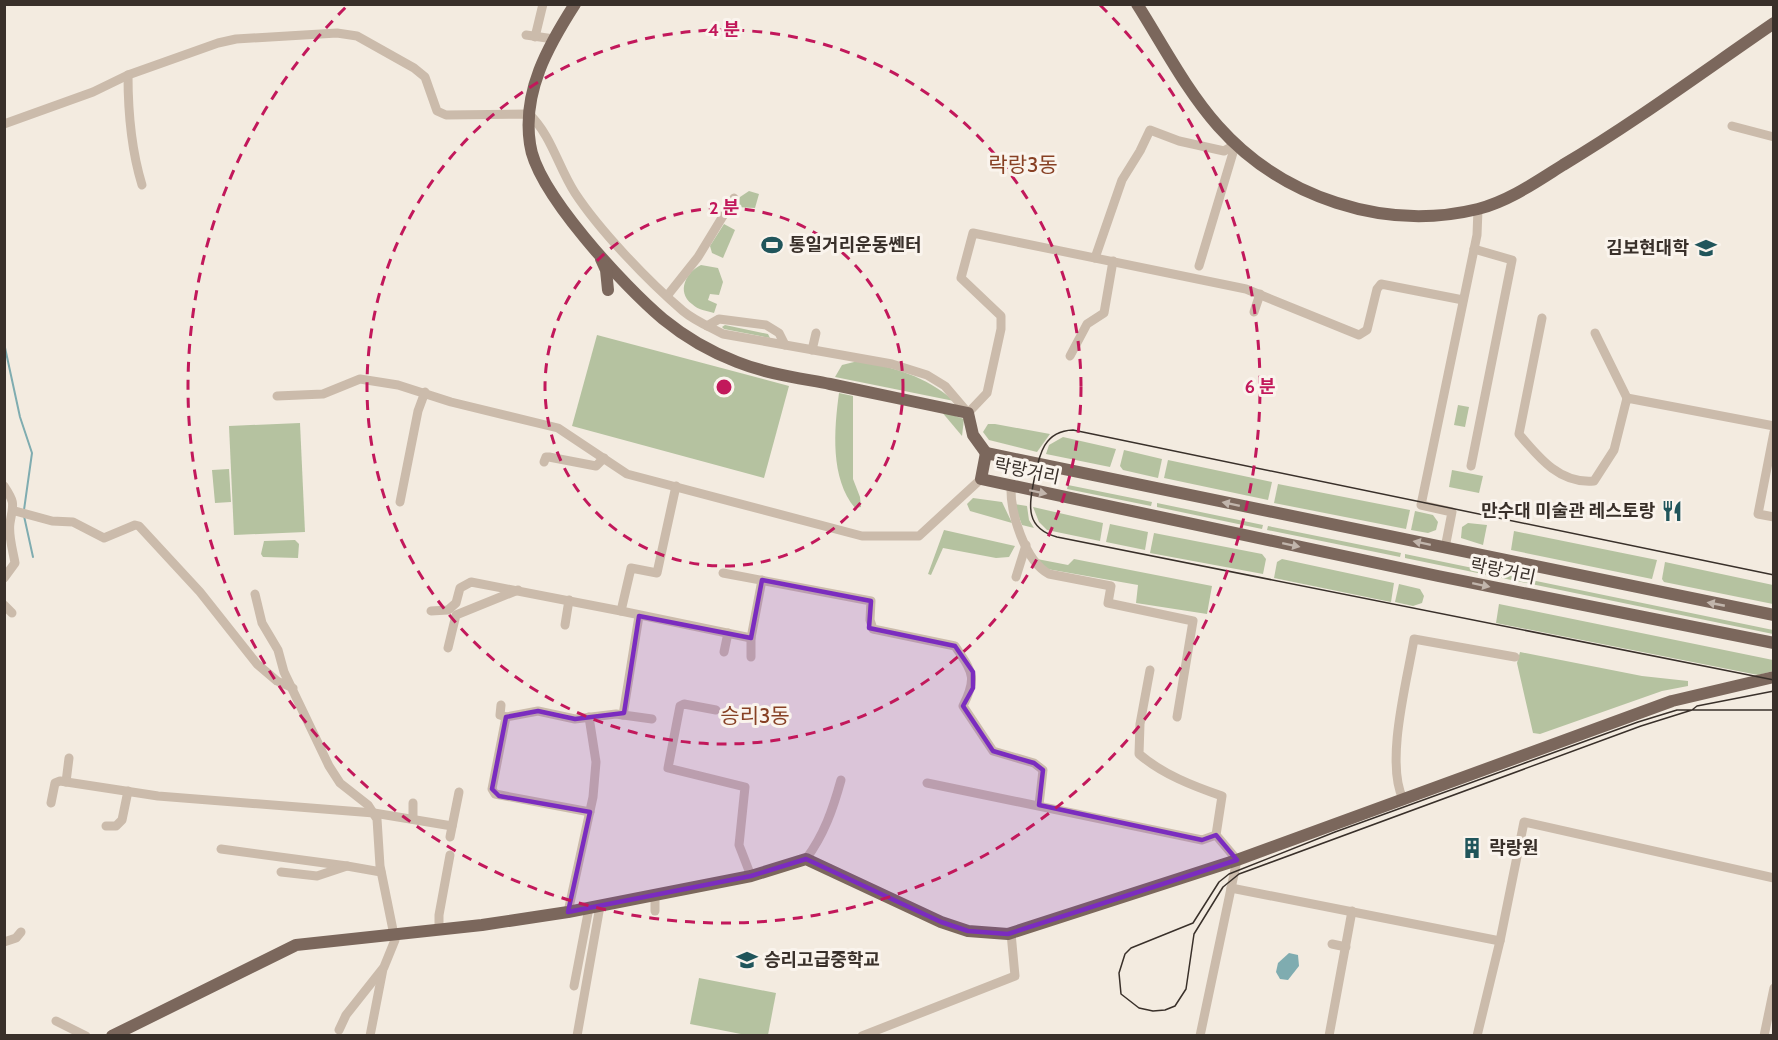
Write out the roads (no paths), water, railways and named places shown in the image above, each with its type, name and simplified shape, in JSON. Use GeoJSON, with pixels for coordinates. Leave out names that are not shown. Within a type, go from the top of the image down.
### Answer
{"type":"FeatureCollection","features":[{"type":"Feature","properties":{"kind":"main road"},"geometry":{"type":"LineString","coordinates":[[575,4],[554,39],[535,81],[529,114],[530,145],[544,184],[592,245],[646,304],[698,343],[750,366],[968,413],[973,435],[986,453]]}},
{"type":"Feature","properties":{"kind":"main road"},"geometry":{"type":"LineString","coordinates":[[1137,4],[1202,106],[1236,144],[1278,177],[1319,198],[1343,206],[1370,212],[1417,215],[1478,209],[1514,195],[1589,149],[1773,23]]}},
{"type":"Feature","properties":{"kind":"main road"},"geometry":{"type":"LineString","coordinates":[[592,245],[606,270],[608,290]]}},
{"type":"Feature","properties":{"kind":"main road","name":"락랑거리"},"geometry":{"type":"LineString","coordinates":[[1773,615],[986,453],[981,479],[1473,584],[1773,642]]}},
{"type":"Feature","properties":{"kind":"main road"},"geometry":{"type":"LineString","coordinates":[[112,1035],[296,945],[568,912],[751,876],[806,859],[941,922],[968,931],[1011,933],[1237,860],[1672,701],[1773,677]]}},
{"type":"Feature","properties":{"kind":"street"},"geometry":{"type":"LineString","coordinates":[[543,4],[531,36],[554,39]]}},
{"type":"Feature","properties":{"kind":"street"},"geometry":{"type":"LineString","coordinates":[[4,124],[93,92],[128,75],[236,39],[337,33],[357,36],[414,68],[425,77],[437,111],[446,115],[529,114],[540,124],[574,191],[612,239],[684,312],[723,334],[892,364],[927,375],[957,398],[968,413],[987,393],[1001,329],[1001,316],[961,278],[973,233],[1260,294],[1275,303],[1359,335],[1367,330],[1377,289],[1381,284],[1463,300]]}},
{"type":"Feature","properties":{"kind":"street"},"geometry":{"type":"LineString","coordinates":[[128,75],[128,110],[135,158],[142,185]]}},
{"type":"Feature","properties":{"kind":"street"},"geometry":{"type":"LineString","coordinates":[[1732,126],[1773,137]]}},
{"type":"Feature","properties":{"kind":"street"},"geometry":{"type":"LineString","coordinates":[[1095,258],[1122,180],[1150,130],[1179,141],[1224,152],[1236,144]]}},
{"type":"Feature","properties":{"kind":"street"},"geometry":{"type":"LineString","coordinates":[[1199,266],[1236,144]]}},
{"type":"Feature","properties":{"kind":"street"},"geometry":{"type":"LineString","coordinates":[[667,296],[698,257],[734,198]]}},
{"type":"Feature","properties":{"kind":"street"},"geometry":{"type":"LineString","coordinates":[[1445,548],[1452,512],[1421,505],[1474,249],[1478,209]]}},
{"type":"Feature","properties":{"kind":"street"},"geometry":{"type":"LineString","coordinates":[[1472,465],[1512,260],[1474,249]]}},
{"type":"Feature","properties":{"kind":"street"},"geometry":{"type":"LineString","coordinates":[[1070,356],[1087,324],[1104,313],[1113,261]]}},
{"type":"Feature","properties":{"kind":"street"},"geometry":{"type":"LineString","coordinates":[[1254,312],[1260,294]]}},
{"type":"Feature","properties":{"kind":"street"},"geometry":{"type":"LineString","coordinates":[[707,326],[719,318],[766,325],[779,333],[785,345]]}},
{"type":"Feature","properties":{"kind":"street"},"geometry":{"type":"LineString","coordinates":[[1542,318],[1520,434],[1540,459],[1563,476],[1579,482],[1594,481],[1614,450],[1627,398],[1595,333]]}},
{"type":"Feature","properties":{"kind":"street"},"geometry":{"type":"LineString","coordinates":[[812,350],[816,333]]}},
{"type":"Feature","properties":{"kind":"street"},"geometry":{"type":"LineString","coordinates":[[277,396],[323,394],[360,380],[425,392],[452,402],[558,428],[627,474],[862,536],[897,538],[920,536],[981,479]]}},
{"type":"Feature","properties":{"kind":"street"},"geometry":{"type":"LineString","coordinates":[[400,502],[418,411],[425,392]]}},
{"type":"Feature","properties":{"kind":"street"},"geometry":{"type":"LineString","coordinates":[[1627,398],[1773,426]]}},
{"type":"Feature","properties":{"kind":"street"},"geometry":{"type":"LineString","coordinates":[[1773,432],[1758,514],[1773,517]]}},
{"type":"Feature","properties":{"kind":"street"},"geometry":{"type":"LineString","coordinates":[[544,462],[546,457],[549,457],[596,466],[604,458]]}},
{"type":"Feature","properties":{"kind":"street"},"geometry":{"type":"LineString","coordinates":[[4,486],[13,499],[15,511],[10,524],[15,563],[4,578]]}},
{"type":"Feature","properties":{"kind":"street"},"geometry":{"type":"LineString","coordinates":[[621,611],[631,568],[657,573],[676,486]]}},
{"type":"Feature","properties":{"kind":"street"},"geometry":{"type":"LineString","coordinates":[[1011,486],[1010,502],[1026,545],[1034,561],[1049,574],[1111,586],[1108,603],[1193,621],[1177,717]]}},
{"type":"Feature","properties":{"kind":"street"},"geometry":{"type":"LineString","coordinates":[[15,511],[34,517],[73,522],[104,538],[135,525],[139,526],[200,592],[257,664],[277,681],[293,688]]}},
{"type":"Feature","properties":{"kind":"street"},"geometry":{"type":"LineString","coordinates":[[1016,577],[1026,545]]}},
{"type":"Feature","properties":{"kind":"street"},"geometry":{"type":"LineString","coordinates":[[723,573],[871,601],[870,620],[873,628],[954,646],[973,672],[972,688],[963,706],[993,752],[1034,763],[1043,770],[1039,805]]}},
{"type":"Feature","properties":{"kind":"street"},"geometry":{"type":"LineString","coordinates":[[751,657],[751,638],[762,580]]}},
{"type":"Feature","properties":{"kind":"street"},"geometry":{"type":"LineString","coordinates":[[431,611],[452,607],[460,588],[466,583],[518,590],[751,638]]}},
{"type":"Feature","properties":{"kind":"street"},"geometry":{"type":"LineString","coordinates":[[448,648],[456,615],[518,590]]}},
{"type":"Feature","properties":{"kind":"street"},"geometry":{"type":"LineString","coordinates":[[255,594],[262,623],[278,650],[284,672],[329,766],[340,783],[368,805],[378,819],[381,872],[395,940],[384,967],[370,1035]]}},
{"type":"Feature","properties":{"kind":"street"},"geometry":{"type":"LineString","coordinates":[[565,625],[569,600]]}},
{"type":"Feature","properties":{"kind":"street"},"geometry":{"type":"LineString","coordinates":[[623,715],[639,616]]}},
{"type":"Feature","properties":{"kind":"street"},"geometry":{"type":"LineString","coordinates":[[724,652],[728,633]]}},
{"type":"Feature","properties":{"kind":"street"},"geometry":{"type":"LineString","coordinates":[[1403,799],[1397,787],[1395,755],[1414,639],[1515,657]]}},
{"type":"Feature","properties":{"kind":"street"},"geometry":{"type":"LineString","coordinates":[[1150,670],[1140,724],[1140,754],[1152,765],[1197,788],[1222,796],[1215,835]]}},
{"type":"Feature","properties":{"kind":"street"},"geometry":{"type":"LineString","coordinates":[[716,710],[684,704],[680,706],[668,768],[745,787],[739,845],[751,876]]}},
{"type":"Feature","properties":{"kind":"street"},"geometry":{"type":"LineString","coordinates":[[501,705],[500,715],[506,717],[538,711],[575,718],[598,714],[652,719]]}},
{"type":"Feature","properties":{"kind":"street"},"geometry":{"type":"LineString","coordinates":[[506,717],[492,789],[495,794],[590,812]]}},
{"type":"Feature","properties":{"kind":"street"},"geometry":{"type":"LineString","coordinates":[[568,912],[590,812],[596,762],[588,717]]}},
{"type":"Feature","properties":{"kind":"street"},"geometry":{"type":"LineString","coordinates":[[66,782],[69,758]]}},
{"type":"Feature","properties":{"kind":"street"},"geometry":{"type":"LineString","coordinates":[[806,859],[822,834],[841,780]]}},
{"type":"Feature","properties":{"kind":"street"},"geometry":{"type":"LineString","coordinates":[[51,803],[56,783],[66,782],[158,796],[374,813],[452,826]]}},
{"type":"Feature","properties":{"kind":"street"},"geometry":{"type":"LineString","coordinates":[[927,783],[1202,840],[1215,835]]}},
{"type":"Feature","properties":{"kind":"street"},"geometry":{"type":"LineString","coordinates":[[106,826],[116,826],[122,820],[128,792]]}},
{"type":"Feature","properties":{"kind":"street"},"geometry":{"type":"LineString","coordinates":[[450,837],[459,792]]}},
{"type":"Feature","properties":{"kind":"street"},"geometry":{"type":"LineString","coordinates":[[413,803],[413,819]]}},
{"type":"Feature","properties":{"kind":"street"},"geometry":{"type":"LineString","coordinates":[[1477,1035],[1500,941],[1524,822],[1773,878]]}},
{"type":"Feature","properties":{"kind":"street"},"geometry":{"type":"LineString","coordinates":[[1200,1035],[1237,860],[1215,835]]}},
{"type":"Feature","properties":{"kind":"street"},"geometry":{"type":"LineString","coordinates":[[221,849],[381,872]]}},
{"type":"Feature","properties":{"kind":"street"},"geometry":{"type":"LineString","coordinates":[[439,929],[439,915],[450,855]]}},
{"type":"Feature","properties":{"kind":"street"},"geometry":{"type":"LineString","coordinates":[[281,872],[317,876],[347,866]]}},
{"type":"Feature","properties":{"kind":"street"},"geometry":{"type":"LineString","coordinates":[[1231,888],[1500,941]]}},
{"type":"Feature","properties":{"kind":"street"},"geometry":{"type":"LineString","coordinates":[[655,896],[655,910]]}},
{"type":"Feature","properties":{"kind":"street"},"geometry":{"type":"LineString","coordinates":[[574,986],[595,907]]}},
{"type":"Feature","properties":{"kind":"street"},"geometry":{"type":"LineString","coordinates":[[578,1035],[595,907]]}},
{"type":"Feature","properties":{"kind":"street"},"geometry":{"type":"LineString","coordinates":[[1329,1035],[1352,911]]}},
{"type":"Feature","properties":{"kind":"street"},"geometry":{"type":"LineString","coordinates":[[4,942],[21,932]]}},
{"type":"Feature","properties":{"kind":"street"},"geometry":{"type":"LineString","coordinates":[[862,1035],[1016,979],[1011,933]]}},
{"type":"Feature","properties":{"kind":"street"},"geometry":{"type":"LineString","coordinates":[[1332,944],[1346,947]]}},
{"type":"Feature","properties":{"kind":"street"},"geometry":{"type":"LineString","coordinates":[[339,1030],[346,1015],[384,967]]}},
{"type":"Feature","properties":{"kind":"street"},"geometry":{"type":"LineString","coordinates":[[1764,1035],[1773,988]]}},
{"type":"Feature","properties":{"kind":"street"},"geometry":{"type":"LineString","coordinates":[[56,1021],[86,1035]]}},
{"type":"Feature","properties":{"kind":"water"},"geometry":{"type":"Polygon","coordinates":[[[1289,953],[1298,955],[1299,966],[1288,980],[1280,979],[1276,972],[1278,963],[1289,953]]]}},
{"type":"Feature","properties":{"kind":"waterway"},"geometry":{"type":"LineString","coordinates":[[4,343],[20,417],[32,453],[24,510]]}},
{"type":"Feature","properties":{"kind":"waterway"},"geometry":{"type":"LineString","coordinates":[[24,516],[33,557]]}},
{"type":"Feature","properties":{"kind":"tram line"},"geometry":{"type":"LineString","coordinates":[[1774,575],[1073,430],[1055,435],[1044,446],[1038,462],[1031,499],[1034,522],[1039,528],[1057,537],[1774,680]]}},
{"type":"Feature","properties":{"kind":"tram line"},"geometry":{"type":"LineString","coordinates":[[1774,691],[1697,706],[1692,710],[1641,726],[1239,874],[1223,887],[1194,934],[1186,989],[1175,1006],[1153,1011],[1139,1008],[1121,994],[1119,973],[1125,954],[1131,948],[1193,923],[1219,882],[1229,874],[1335,832],[1638,722],[1677,710],[1774,710]]}},
{"type":"Feature","properties":{"kind":"place","name":"통일거리운동쎈터"},"geometry":{"type":"Point","coordinates":[772,245]}},
{"type":"Feature","properties":{"kind":"place","name":"김보현대학"},"geometry":{"type":"Point","coordinates":[1706,248]}},
{"type":"Feature","properties":{"kind":"place","name":"만수대 미술관 레스토랑"},"geometry":{"type":"Point","coordinates":[1672,511]}},
{"type":"Feature","properties":{"kind":"place","name":"락랑원"},"geometry":{"type":"Point","coordinates":[1472,848]}},
{"type":"Feature","properties":{"kind":"place","name":"승리고급중학교"},"geometry":{"type":"Point","coordinates":[747,960]}},
{"type":"Feature","properties":{"kind":"district","name":"락랑3동"},"geometry":{"type":"Point","coordinates":[1023,165]}},
{"type":"Feature","properties":{"kind":"district","name":"승리3동"},"geometry":{"type":"Point","coordinates":[755,716]}}]}
